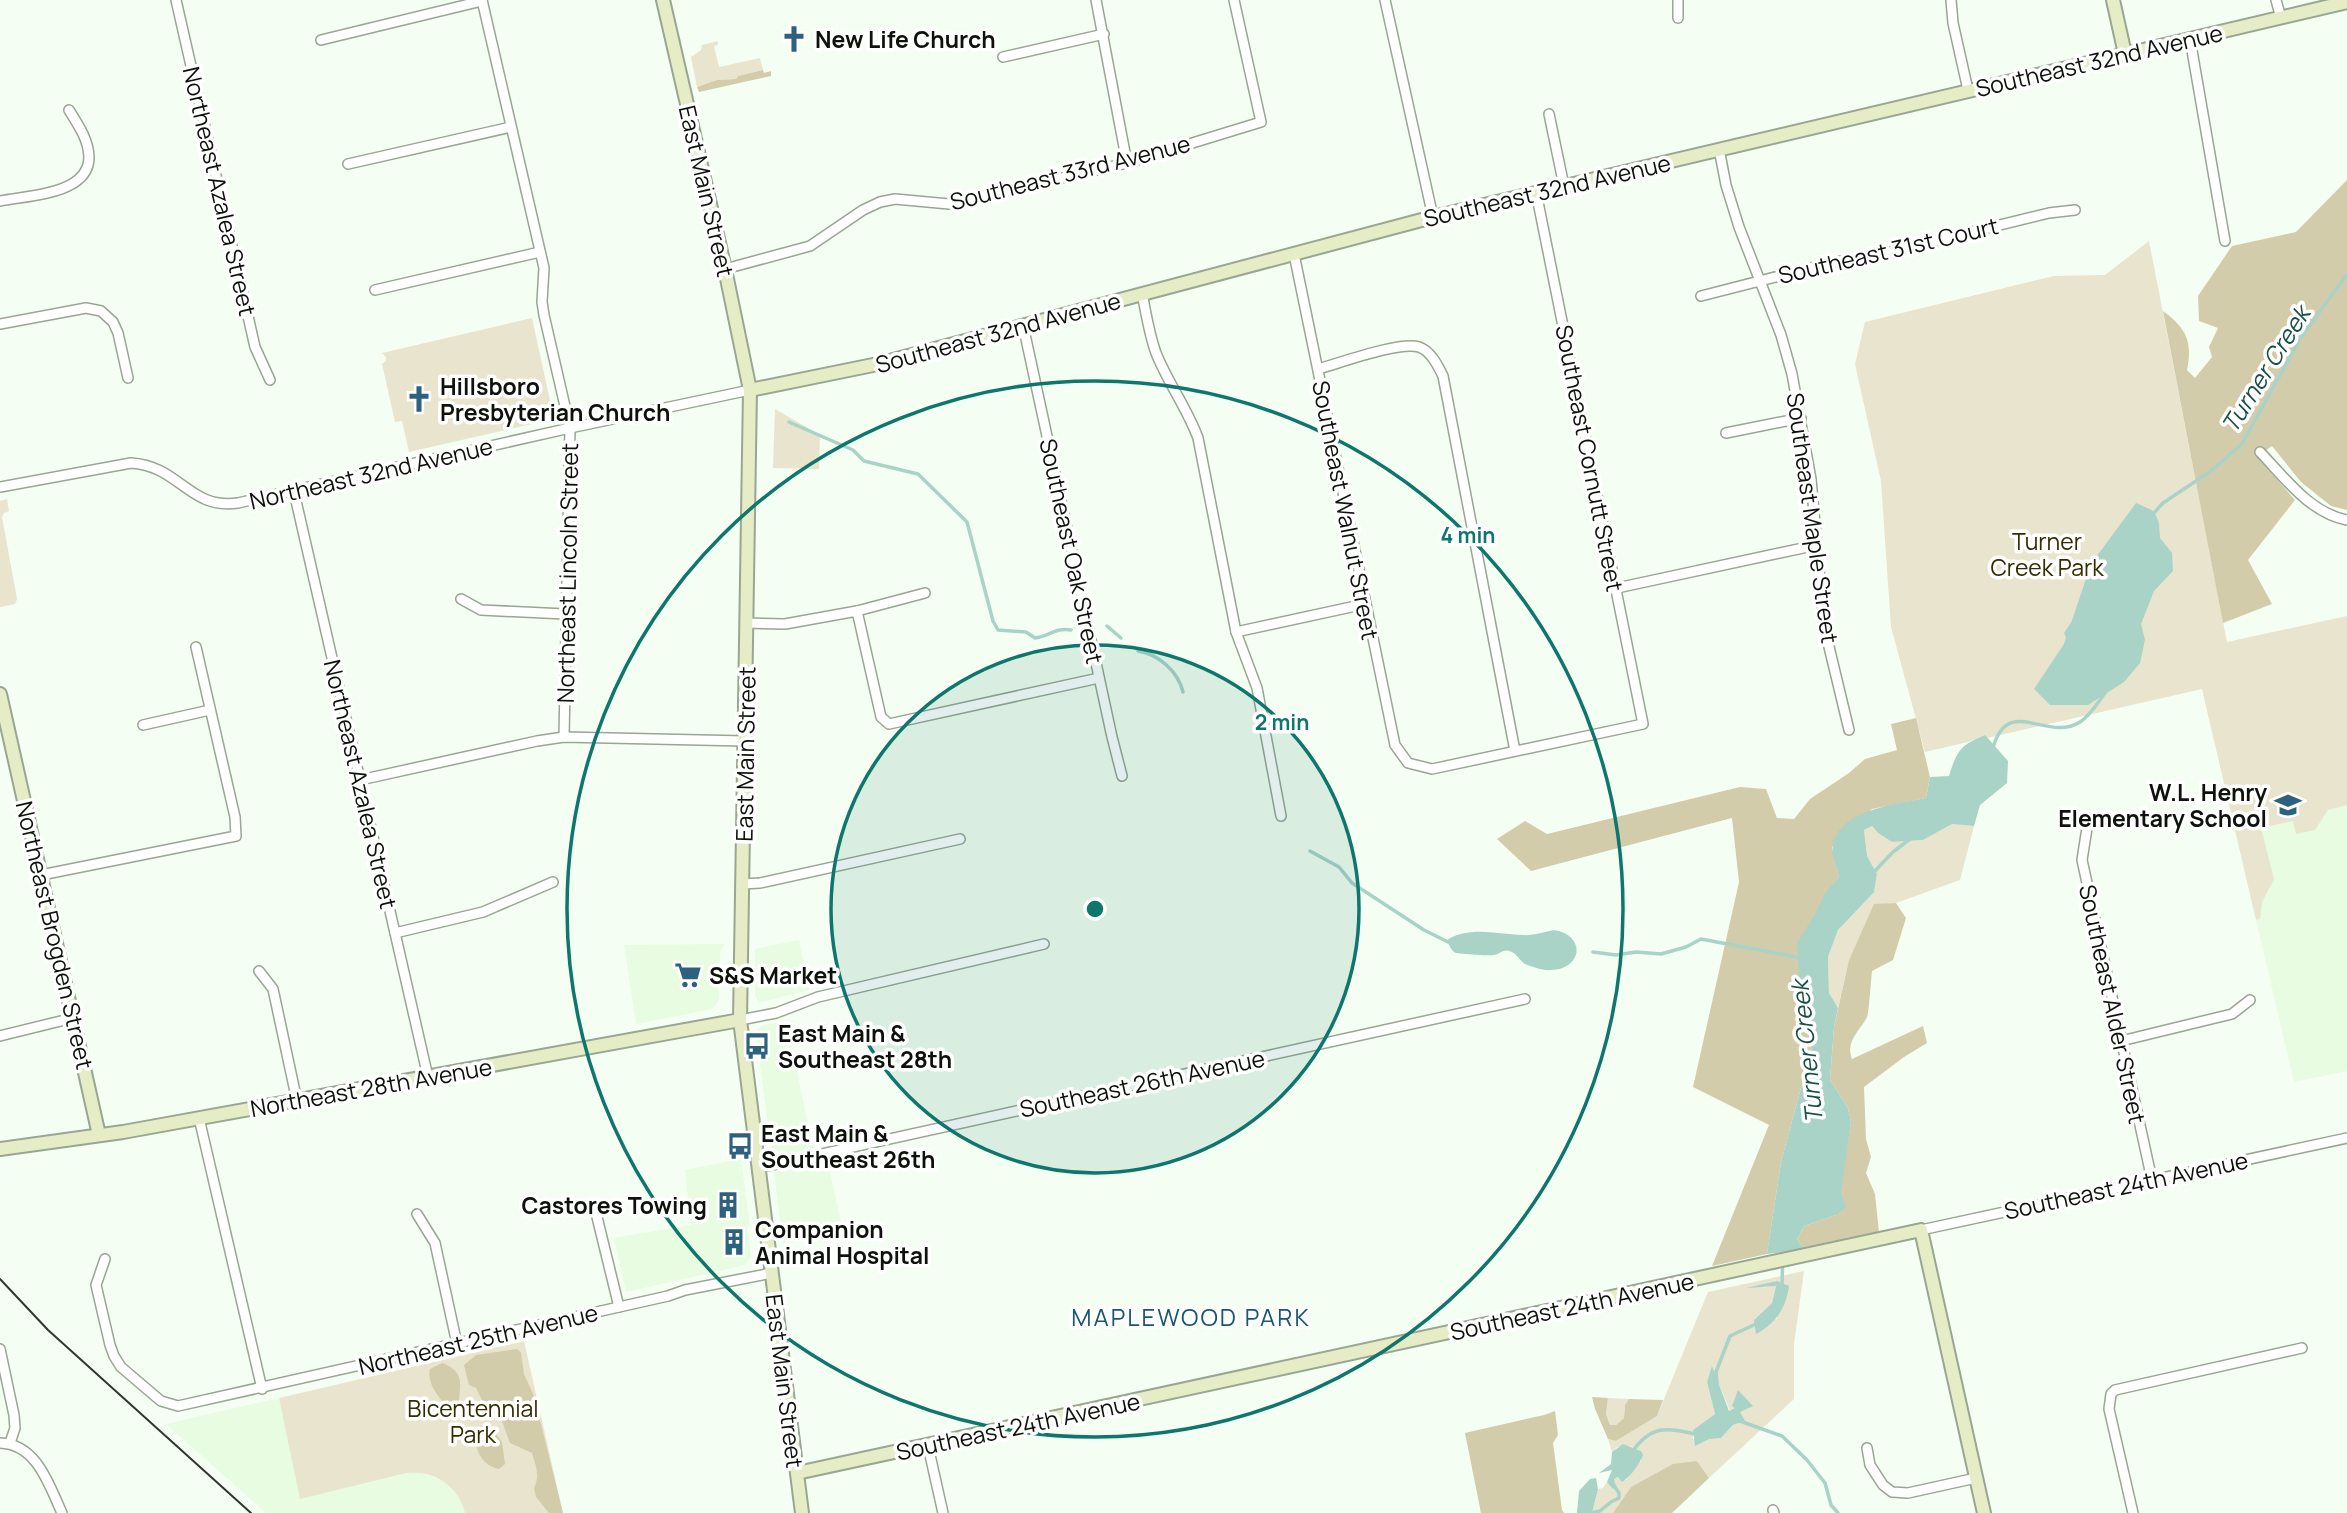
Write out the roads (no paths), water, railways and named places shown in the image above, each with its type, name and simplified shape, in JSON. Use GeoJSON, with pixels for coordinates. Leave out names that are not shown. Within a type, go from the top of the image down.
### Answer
{"type":"FeatureCollection","features":[{"type":"Feature","properties":{"kind":"main road","name":"East Main Street"},"geometry":{"type":"LineString","coordinates":[[663,0],[750,390],[740,1020],[802,1513]]}},
{"type":"Feature","properties":{"kind":"main road"},"geometry":{"type":"LineString","coordinates":[[2113,0],[2125,54]]}},
{"type":"Feature","properties":{"kind":"main road","name":"Southeast 32nd Avenue"},"geometry":{"type":"LineString","coordinates":[[750,390],[878,364],[1433,217],[2347,2]]}},
{"type":"Feature","properties":{"kind":"main road","name":"Northeast Brogden Street"},"geometry":{"type":"LineString","coordinates":[[0,694],[99,1135]]}},
{"type":"Feature","properties":{"kind":"main road","name":"Northeast 28th Avenue"},"geometry":{"type":"LineString","coordinates":[[0,1149],[297,1101],[740,1020]]}},
{"type":"Feature","properties":{"kind":"main road"},"geometry":{"type":"LineString","coordinates":[[1921,1230],[1984,1513]]}},
{"type":"Feature","properties":{"kind":"main road","name":"Southeast 24th Avenue"},"geometry":{"type":"LineString","coordinates":[[797,1473],[1921,1230]]}},
{"type":"Feature","properties":{"kind":"street","name":"Northeast Azalea Street"},"geometry":{"type":"LineString","coordinates":[[176,0],[255,347],[270,380]]}},
{"type":"Feature","properties":{"kind":"street"},"geometry":{"type":"LineString","coordinates":[[1096,0],[1126,163]]}},
{"type":"Feature","properties":{"kind":"street","name":"Southeast 33rd Avenue"},"geometry":{"type":"LineString","coordinates":[[725,269],[810,246],[854,215],[880,202],[895,199],[949,204],[1126,163],[1261,122],[1234,0]]}},
{"type":"Feature","properties":{"kind":"street"},"geometry":{"type":"LineString","coordinates":[[1385,0],[1433,217]]}},
{"type":"Feature","properties":{"kind":"street"},"geometry":{"type":"LineString","coordinates":[[1678,0],[1678,18]]}},
{"type":"Feature","properties":{"kind":"street"},"geometry":{"type":"LineString","coordinates":[[1951,0],[1953,23],[1968,90]]}},
{"type":"Feature","properties":{"kind":"street"},"geometry":{"type":"LineString","coordinates":[[2276,0],[2280,18]]}},
{"type":"Feature","properties":{"kind":"street"},"geometry":{"type":"LineString","coordinates":[[321,40],[482,1]]}},
{"type":"Feature","properties":{"kind":"street","name":"Northeast Lincoln Street"},"geometry":{"type":"LineString","coordinates":[[482,1],[544,268],[544,315],[570,428],[564,737]]}},
{"type":"Feature","properties":{"kind":"street"},"geometry":{"type":"LineString","coordinates":[[1003,57],[1104,34]]}},
{"type":"Feature","properties":{"kind":"street"},"geometry":{"type":"LineString","coordinates":[[2190,39],[2225,241]]}},
{"type":"Feature","properties":{"kind":"street"},"geometry":{"type":"LineString","coordinates":[[0,201],[58,191],[71,187],[83,177],[88,166],[84,136],[69,110]]}},
{"type":"Feature","properties":{"kind":"street"},"geometry":{"type":"LineString","coordinates":[[1549,114],[1564,186]]}},
{"type":"Feature","properties":{"kind":"street"},"geometry":{"type":"LineString","coordinates":[[348,164],[510,127]]}},
{"type":"Feature","properties":{"kind":"street","name":"Southeast Maple Street"},"geometry":{"type":"LineString","coordinates":[[1719,149],[1726,185],[1739,227],[1781,335],[1792,374],[1811,479],[1824,626],[1849,730]]}},
{"type":"Feature","properties":{"kind":"street","name":"Southeast Cornutt Street"},"geometry":{"type":"LineString","coordinates":[[1515,751],[1643,724],[1536,192]]}},
{"type":"Feature","properties":{"kind":"street","name":"Southeast 31st Court"},"geometry":{"type":"LineString","coordinates":[[1701,296],[2049,213],[2075,210]]}},
{"type":"Feature","properties":{"kind":"street"},"geometry":{"type":"LineString","coordinates":[[375,290],[540,252]]}},
{"type":"Feature","properties":{"kind":"street","name":"Southeast Walnut Street"},"geometry":{"type":"LineString","coordinates":[[1294,254],[1395,745],[1408,763],[1432,769],[1515,751]]}},
{"type":"Feature","properties":{"kind":"street"},"geometry":{"type":"LineString","coordinates":[[1142,293],[1155,351],[1173,389],[1189,414],[1198,438],[1236,632],[1257,688],[1281,816]]}},
{"type":"Feature","properties":{"kind":"street"},"geometry":{"type":"LineString","coordinates":[[0,324],[86,308],[101,312],[113,322],[118,333],[128,378]]}},
{"type":"Feature","properties":{"kind":"street","name":"Southeast Oak Street"},"geometry":{"type":"LineString","coordinates":[[1023,325],[1122,776]]}},
{"type":"Feature","properties":{"kind":"street"},"geometry":{"type":"LineString","coordinates":[[1318,369],[1400,346],[1420,347],[1435,359],[1443,376],[1515,751]]}},
{"type":"Feature","properties":{"kind":"street","name":"Northeast 32nd Avenue"},"geometry":{"type":"LineString","coordinates":[[0,487],[131,463],[156,467],[200,498],[216,504],[238,503],[750,390]]}},
{"type":"Feature","properties":{"kind":"street"},"geometry":{"type":"LineString","coordinates":[[1726,432],[1801,418]]}},
{"type":"Feature","properties":{"kind":"street"},"geometry":{"type":"LineString","coordinates":[[2260,452],[2308,501],[2323,511],[2347,520]]}},
{"type":"Feature","properties":{"kind":"street","name":"Northeast Azalea Street"},"geometry":{"type":"LineString","coordinates":[[294,492],[428,1077]]}},
{"type":"Feature","properties":{"kind":"street"},"geometry":{"type":"LineString","coordinates":[[1617,588],[1817,545]]}},
{"type":"Feature","properties":{"kind":"street"},"geometry":{"type":"LineString","coordinates":[[747,624],[785,624],[857,611],[925,593]]}},
{"type":"Feature","properties":{"kind":"street"},"geometry":{"type":"LineString","coordinates":[[461,599],[481,610],[565,614]]}},
{"type":"Feature","properties":{"kind":"street"},"geometry":{"type":"LineString","coordinates":[[1236,632],[1365,604]]}},
{"type":"Feature","properties":{"kind":"street"},"geometry":{"type":"LineString","coordinates":[[857,611],[881,717],[889,724],[1099,678]]}},
{"type":"Feature","properties":{"kind":"street"},"geometry":{"type":"LineString","coordinates":[[41,875],[236,836],[235,817],[196,647]]}},
{"type":"Feature","properties":{"kind":"street"},"geometry":{"type":"LineString","coordinates":[[143,725],[210,710]]}},
{"type":"Feature","properties":{"kind":"street"},"geometry":{"type":"LineString","coordinates":[[360,780],[564,737],[745,741]]}},
{"type":"Feature","properties":{"kind":"street","name":"Southeast Alder Street"},"geometry":{"type":"LineString","coordinates":[[2087,828],[2082,860],[2152,1180]]}},
{"type":"Feature","properties":{"kind":"street"},"geometry":{"type":"LineString","coordinates":[[743,884],[760,883],[960,839]]}},
{"type":"Feature","properties":{"kind":"street"},"geometry":{"type":"LineString","coordinates":[[395,933],[484,912],[553,882]]}},
{"type":"Feature","properties":{"kind":"street"},"geometry":{"type":"LineString","coordinates":[[740,1020],[790,1009],[818,997],[1044,944]]}},
{"type":"Feature","properties":{"kind":"street"},"geometry":{"type":"LineString","coordinates":[[258,971],[273,989],[297,1101]]}},
{"type":"Feature","properties":{"kind":"street","name":"Southeast 26th Avenue"},"geometry":{"type":"LineString","coordinates":[[758,1168],[1525,999]]}},
{"type":"Feature","properties":{"kind":"street"},"geometry":{"type":"LineString","coordinates":[[2121,1041],[2232,1014],[2250,1000]]}},
{"type":"Feature","properties":{"kind":"street"},"geometry":{"type":"LineString","coordinates":[[0,1036],[73,1018]]}},
{"type":"Feature","properties":{"kind":"street"},"geometry":{"type":"LineString","coordinates":[[199,1118],[262,1389]]}},
{"type":"Feature","properties":{"kind":"street","name":"Southeast 24th Avenue"},"geometry":{"type":"LineString","coordinates":[[1921,1230],[2347,1138]]}},
{"type":"Feature","properties":{"kind":"street"},"geometry":{"type":"LineString","coordinates":[[596,1213],[619,1307]]}},
{"type":"Feature","properties":{"kind":"street"},"geometry":{"type":"LineString","coordinates":[[417,1214],[435,1243],[457,1344]]}},
{"type":"Feature","properties":{"kind":"street","name":"Northeast 25th Avenue"},"geometry":{"type":"LineString","coordinates":[[105,1259],[96,1285],[114,1356],[121,1367],[161,1401],[184,1406],[685,1290],[772,1273]]}},
{"type":"Feature","properties":{"kind":"street"},"geometry":{"type":"LineString","coordinates":[[2133,1513],[2109,1409],[2111,1394],[2115,1390],[2302,1348]]}},
{"type":"Feature","properties":{"kind":"street"},"geometry":{"type":"LineString","coordinates":[[0,1349],[15,1415],[15,1428],[5,1443],[25,1451],[38,1463],[62,1513]]}},
{"type":"Feature","properties":{"kind":"street"},"geometry":{"type":"LineString","coordinates":[[928,1446],[943,1513]]}},
{"type":"Feature","properties":{"kind":"street"},"geometry":{"type":"LineString","coordinates":[[1867,1448],[1870,1465],[1883,1485],[1892,1492],[1908,1493],[1976,1478]]}},
{"type":"Feature","properties":{"kind":"water"},"geometry":{"type":"Polygon","coordinates":[[[2136,503],[2154,511],[2159,523],[2160,538],[2172,553],[2173,571],[2154,591],[2141,624],[2145,640],[2140,663],[2124,682],[2088,705],[2050,705],[2034,689],[2064,644],[2091,564],[2136,503]]]}},
{"type":"Feature","properties":{"kind":"water"},"geometry":{"type":"Polygon","coordinates":[[[1985,735],[2008,761],[2007,783],[1980,805],[1974,826],[1952,824],[1923,840],[1892,842],[1872,826],[1864,830],[1867,856],[1877,874],[1874,892],[1838,930],[1828,957],[1829,993],[1838,1008],[1830,1080],[1848,1108],[1851,1122],[1841,1193],[1846,1207],[1836,1215],[1804,1226],[1797,1239],[1804,1250],[1767,1254],[1781,1162],[1812,1047],[1810,998],[1799,979],[1797,943],[1825,893],[1839,877],[1833,856],[1833,844],[1838,832],[1847,823],[1872,810],[1926,798],[1930,777],[1949,776],[1961,750],[1985,735]]]}},
{"type":"Feature","properties":{"kind":"water"},"geometry":{"type":"Polygon","coordinates":[[[1554,930],[1565,933],[1576,945],[1574,959],[1561,969],[1542,969],[1525,964],[1514,953],[1507,951],[1491,955],[1456,953],[1447,940],[1474,932],[1526,935],[1554,930]]]}},
{"type":"Feature","properties":{"kind":"water"},"geometry":{"type":"Polygon","coordinates":[[[1777,1281],[1789,1286],[1785,1301],[1774,1320],[1756,1334],[1754,1320],[1772,1303],[1776,1286],[1746,1288],[1777,1281]]]}},
{"type":"Feature","properties":{"kind":"water"},"geometry":{"type":"Polygon","coordinates":[[[1712,1366],[1729,1411],[1735,1408],[1732,1406],[1738,1390],[1753,1406],[1740,1412],[1745,1421],[1733,1425],[1721,1438],[1709,1439],[1695,1446],[1693,1430],[1715,1414],[1707,1382],[1712,1366]]]}},
{"type":"Feature","properties":{"kind":"water"},"geometry":{"type":"Polygon","coordinates":[[[1623,1444],[1641,1451],[1643,1455],[1625,1480],[1622,1482],[1618,1477],[1614,1479],[1616,1487],[1613,1489],[1607,1482],[1612,1470],[1599,1473],[1611,1464],[1612,1452],[1623,1444]]]}},
{"type":"Feature","properties":{"kind":"water"},"geometry":{"type":"Polygon","coordinates":[[[1596,1478],[1598,1489],[1592,1513],[1577,1513],[1579,1491],[1590,1479],[1596,1478]]]}},
{"type":"Feature","properties":{"kind":"waterway","name":"Turner Creek"},"geometry":{"type":"LineString","coordinates":[[2154,513],[2163,503],[2211,471],[2242,444],[2300,339],[2347,274]]}},
{"type":"Feature","properties":{"kind":"waterway"},"geometry":{"type":"LineString","coordinates":[[789,422],[853,450],[864,461],[918,474],[967,522],[993,621],[998,630],[1026,632],[1035,638],[1061,630],[1071,630]]}},
{"type":"Feature","properties":{"kind":"waterway","name":"Turner Creek"},"geometry":{"type":"LineString","coordinates":[[2068,638],[2066,633],[2072,624]]}},
{"type":"Feature","properties":{"kind":"waterway"},"geometry":{"type":"LineString","coordinates":[[1107,626],[1121,638]]}},
{"type":"Feature","properties":{"kind":"waterway"},"geometry":{"type":"LineString","coordinates":[[1138,651],[1153,656],[1166,665],[1177,677],[1183,692]]}},
{"type":"Feature","properties":{"kind":"waterway","name":"Turner Creek"},"geometry":{"type":"LineString","coordinates":[[1993,748],[2000,732],[2008,724],[2018,722],[2067,727],[2080,722],[2105,693]]}},
{"type":"Feature","properties":{"kind":"waterway","name":"Turner Creek"},"geometry":{"type":"LineString","coordinates":[[1872,874],[1910,839]]}},
{"type":"Feature","properties":{"kind":"waterway"},"geometry":{"type":"LineString","coordinates":[[1310,851],[1339,867],[1352,883],[1424,930],[1450,943]]}},
{"type":"Feature","properties":{"kind":"waterway"},"geometry":{"type":"LineString","coordinates":[[1593,952],[1616,955],[1636,952],[1661,954],[1686,947],[1701,939],[1802,958]]}},
{"type":"Feature","properties":{"kind":"waterway","name":"Turner Creek"},"geometry":{"type":"LineString","coordinates":[[1782,1286],[1783,1249]]}},
{"type":"Feature","properties":{"kind":"waterway","name":"Turner Creek"},"geometry":{"type":"LineString","coordinates":[[1717,1383],[1716,1372],[1730,1336],[1758,1323]]}},
{"type":"Feature","properties":{"kind":"waterway"},"geometry":{"type":"LineString","coordinates":[[1737,1420],[1782,1436],[1807,1460],[1825,1483],[1831,1505],[1838,1513]]}},
{"type":"Feature","properties":{"kind":"waterway","name":"Turner Creek"},"geometry":{"type":"LineString","coordinates":[[1632,1452],[1646,1437],[1660,1430],[1695,1434]]}},
{"type":"Feature","properties":{"kind":"waterway","name":"Turner Creek"},"geometry":{"type":"LineString","coordinates":[[1590,1513],[1600,1511],[1619,1498],[1613,1484]]}},
{"type":"Feature","properties":{"kind":"tram line"},"geometry":{"type":"LineString","coordinates":[[0,1279],[48,1330],[251,1513]]}},
{"type":"Feature","properties":{"kind":"place","name":"New Life Church"},"geometry":{"type":"Point","coordinates":[794,39]}},
{"type":"Feature","properties":{"kind":"place","name":"Hillsboro Presbyterian Church"},"geometry":{"type":"Point","coordinates":[419,399]}},
{"type":"Feature","properties":{"kind":"place","name":"W.L. Henry Elementary School"},"geometry":{"type":"Point","coordinates":[2288,805]}},
{"type":"Feature","properties":{"kind":"place","name":"S&S Market"},"geometry":{"type":"Point","coordinates":[688,975]}},
{"type":"Feature","properties":{"kind":"place","name":"East Main & Southeast 28th"},"geometry":{"type":"Point","coordinates":[757,1046]}},
{"type":"Feature","properties":{"kind":"place","name":"East Main & Southeast 26th"},"geometry":{"type":"Point","coordinates":[740,1146]}},
{"type":"Feature","properties":{"kind":"place","name":"Castores Towing"},"geometry":{"type":"Point","coordinates":[728,1205]}},
{"type":"Feature","properties":{"kind":"place","name":"Companion Animal Hospital"},"geometry":{"type":"Point","coordinates":[734,1242]}},
{"type":"Feature","properties":{"kind":"district","name":"MAPLEWOOD PARK"},"geometry":{"type":"Point","coordinates":[1191,1316]}},
{"type":"Feature","properties":{"kind":"park label","name":"Turner Creek Park"},"geometry":{"type":"Point","coordinates":[2047,554]}},
{"type":"Feature","properties":{"kind":"park label","name":"Bicentennial Park"},"geometry":{"type":"Point","coordinates":[473,1421]}}]}
